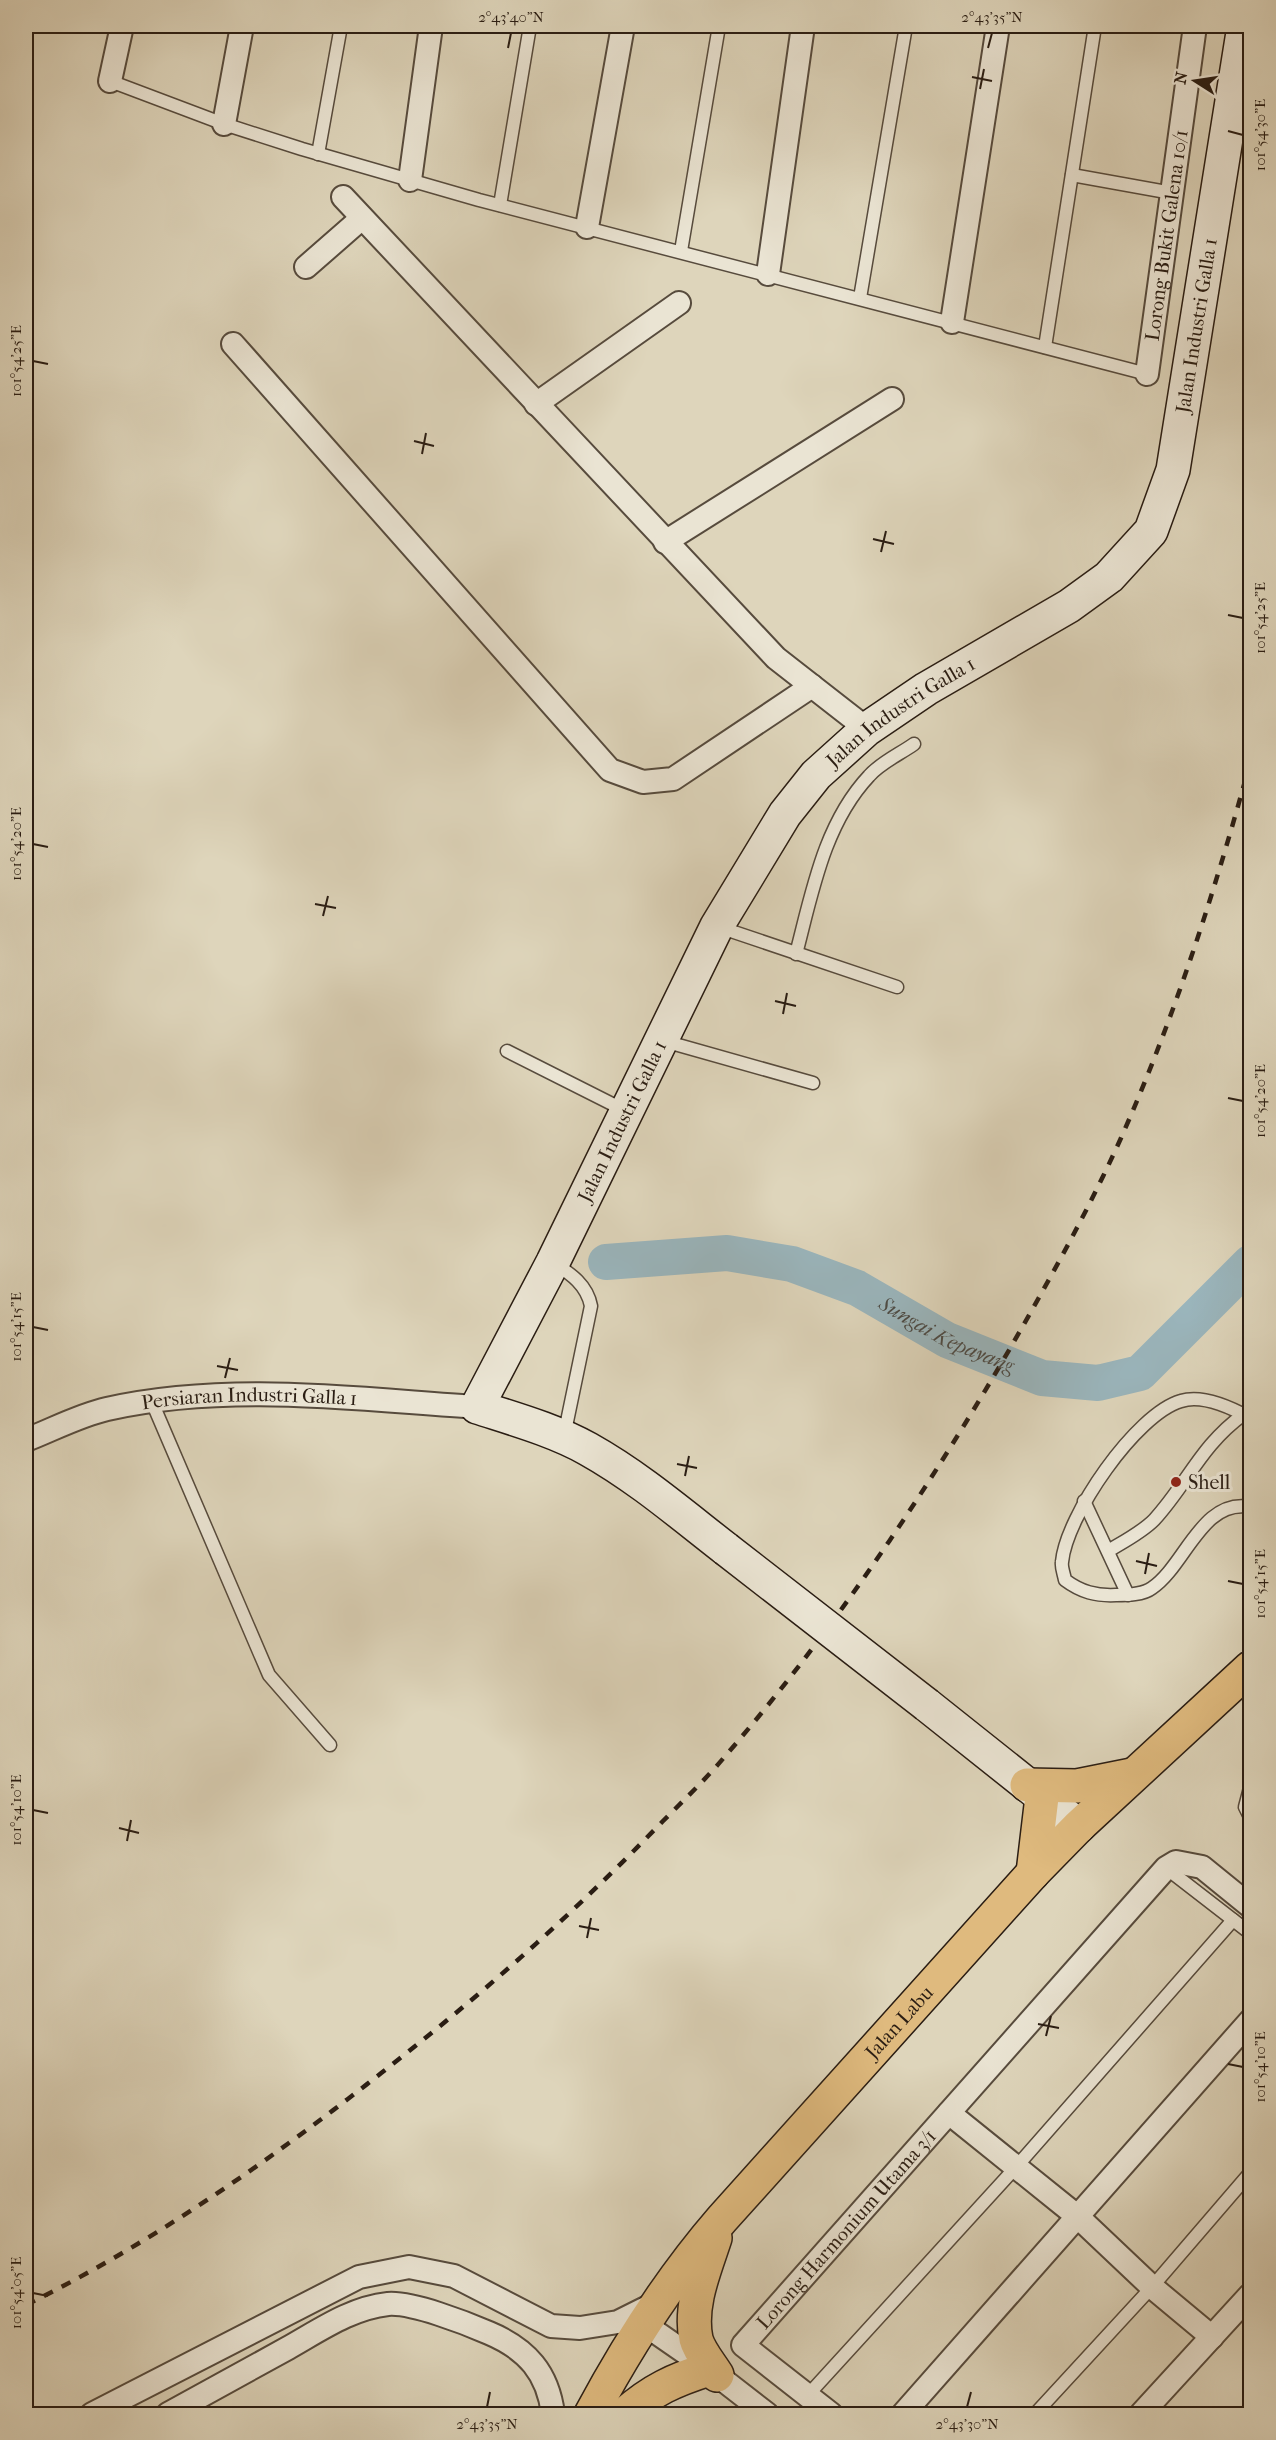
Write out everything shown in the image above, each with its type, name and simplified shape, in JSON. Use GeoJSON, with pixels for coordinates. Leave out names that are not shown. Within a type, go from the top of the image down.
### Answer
{"type":"FeatureCollection","features":[{"type":"Feature","properties":{"kind":"main road","name":"Jalan Industri Galla 1"},"geometry":{"type":"LineString","coordinates":[[477,1407],[552,1262],[717,926],[785,814],[816,774],[867,729],[926,689],[1069,606],[1109,577],[1151,531],[1173,470],[1244,26]]}},
{"type":"Feature","properties":{"kind":"main road"},"geometry":{"type":"LineString","coordinates":[[477,1407],[563,1437],[629,1474],[927,1705],[1078,1826]]}},
{"type":"Feature","properties":{"kind":"main road","name":"Jalan Labu"},"geometry":{"type":"LineString","coordinates":[[591,2415],[651,2313],[689,2257],[722,2219],[1032,1873],[1078,1826],[1251,1668]]}},
{"type":"Feature","properties":{"kind":"main road"},"geometry":{"type":"LineString","coordinates":[[1035,1791],[1077,1786],[1135,1774]]}},
{"type":"Feature","properties":{"kind":"main road"},"geometry":{"type":"LineString","coordinates":[[1032,1873],[1035,1791]]}},
{"type":"Feature","properties":{"kind":"main road"},"geometry":{"type":"LineString","coordinates":[[625,2415],[647,2395],[673,2381],[713,2372],[696,2340],[695,2318],[698,2292],[722,2219]]}},
{"type":"Feature","properties":{"kind":"street"},"geometry":{"type":"LineString","coordinates":[[110,81],[122,26]]}},
{"type":"Feature","properties":{"kind":"street"},"geometry":{"type":"LineString","coordinates":[[224,124],[242,26]]}},
{"type":"Feature","properties":{"kind":"street"},"geometry":{"type":"LineString","coordinates":[[410,180],[431,26]]}},
{"type":"Feature","properties":{"kind":"street"},"geometry":{"type":"LineString","coordinates":[[587,227],[623,26]]}},
{"type":"Feature","properties":{"kind":"street"},"geometry":{"type":"LineString","coordinates":[[768,274],[804,26]]}},
{"type":"Feature","properties":{"kind":"street"},"geometry":{"type":"LineString","coordinates":[[952,322],[998,26]]}},
{"type":"Feature","properties":{"kind":"street","name":"Lorong Bukit Galena 10/1"},"geometry":{"type":"LineString","coordinates":[[1147,374],[1195,26]]}},
{"type":"Feature","properties":{"kind":"street"},"geometry":{"type":"LineString","coordinates":[[343,197],[664,542],[776,658],[867,729]]}},
{"type":"Feature","properties":{"kind":"street"},"geometry":{"type":"LineString","coordinates":[[306,267],[362,218]]}},
{"type":"Feature","properties":{"kind":"street"},"geometry":{"type":"LineString","coordinates":[[536,404],[679,303]]}},
{"type":"Feature","properties":{"kind":"street"},"geometry":{"type":"LineString","coordinates":[[233,344],[610,770],[643,783],[673,778],[812,686]]}},
{"type":"Feature","properties":{"kind":"street"},"geometry":{"type":"LineString","coordinates":[[664,542],[892,399]]}},
{"type":"Feature","properties":{"kind":"street","name":"Persiaran Industri Galla 1"},"geometry":{"type":"LineString","coordinates":[[26,1440],[105,1410],[196,1394],[266,1393],[477,1407]]}},
{"type":"Feature","properties":{"kind":"street"},"geometry":{"type":"LineString","coordinates":[[1166,1868],[1176,1862],[1202,1867],[1251,1905]]}},
{"type":"Feature","properties":{"kind":"street","name":"Lorong Harmonium Utama 3/1"},"geometry":{"type":"LineString","coordinates":[[808,2395],[743,2345],[1166,1868]]}},
{"type":"Feature","properties":{"kind":"street"},"geometry":{"type":"LineString","coordinates":[[903,2415],[1251,2021]]}},
{"type":"Feature","properties":{"kind":"street"},"geometry":{"type":"LineString","coordinates":[[949,2113],[1077,2216],[1152,2287],[1212,2337]]}},
{"type":"Feature","properties":{"kind":"street"},"geometry":{"type":"LineString","coordinates":[[92,2415],[359,2277],[408,2267],[454,2276],[551,2326],[580,2328],[618,2322],[651,2313],[713,2372],[767,2415]]}},
{"type":"Feature","properties":{"kind":"street"},"geometry":{"type":"LineString","coordinates":[[1141,2415],[1251,2295]]}},
{"type":"Feature","properties":{"kind":"street"},"geometry":{"type":"LineString","coordinates":[[168,2415],[355,2311],[390,2304],[421,2309],[462,2322],[501,2338],[525,2354],[541,2371],[553,2415]]}},
{"type":"Feature","properties":{"kind":"street"},"geometry":{"type":"LineString","coordinates":[[808,2395],[831,2415]]}},
{"type":"Feature","properties":{"kind":"lane"},"geometry":{"type":"LineString","coordinates":[[318,154],[341,26]]}},
{"type":"Feature","properties":{"kind":"lane"},"geometry":{"type":"LineString","coordinates":[[500,205],[530,26]]}},
{"type":"Feature","properties":{"kind":"lane"},"geometry":{"type":"LineString","coordinates":[[681,251],[719,26]]}},
{"type":"Feature","properties":{"kind":"lane"},"geometry":{"type":"LineString","coordinates":[[860,298],[906,26]]}},
{"type":"Feature","properties":{"kind":"lane"},"geometry":{"type":"LineString","coordinates":[[1045,347],[1095,26]]}},
{"type":"Feature","properties":{"kind":"lane"},"geometry":{"type":"LineString","coordinates":[[110,81],[224,124],[410,180],[1147,374]]}},
{"type":"Feature","properties":{"kind":"lane"},"geometry":{"type":"LineString","coordinates":[[1072,174],[1172,193]]}},
{"type":"Feature","properties":{"kind":"lane"},"geometry":{"type":"LineString","coordinates":[[796,954],[815,882],[840,812],[870,774],[914,744]]}},
{"type":"Feature","properties":{"kind":"lane"},"geometry":{"type":"LineString","coordinates":[[717,926],[897,987]]}},
{"type":"Feature","properties":{"kind":"lane"},"geometry":{"type":"LineString","coordinates":[[660,1040],[813,1083]]}},
{"type":"Feature","properties":{"kind":"lane"},"geometry":{"type":"LineString","coordinates":[[507,1051],[626,1110]]}},
{"type":"Feature","properties":{"kind":"lane"},"geometry":{"type":"LineString","coordinates":[[552,1262],[569,1273],[589,1292],[591,1306],[563,1437]]}},
{"type":"Feature","properties":{"kind":"lane"},"geometry":{"type":"LineString","coordinates":[[1247,1416],[1200,1400],[1181,1401],[1156,1415],[1131,1438],[1084,1501],[1061,1563],[1065,1580],[1077,1590],[1101,1596],[1128,1595],[1150,1590],[1165,1578],[1211,1518],[1226,1509],[1251,1507]]}},
{"type":"Feature","properties":{"kind":"lane"},"geometry":{"type":"LineString","coordinates":[[152,1402],[269,1675],[330,1745]]}},
{"type":"Feature","properties":{"kind":"lane"},"geometry":{"type":"LineString","coordinates":[[1108,1551],[1153,1521],[1193,1465],[1223,1429],[1247,1416]]}},
{"type":"Feature","properties":{"kind":"lane"},"geometry":{"type":"LineString","coordinates":[[1084,1501],[1128,1595]]}},
{"type":"Feature","properties":{"kind":"lane"},"geometry":{"type":"LineString","coordinates":[[1251,1788],[1245,1807],[1251,1816]]}},
{"type":"Feature","properties":{"kind":"lane"},"geometry":{"type":"LineString","coordinates":[[1166,1868],[1251,1933]]}},
{"type":"Feature","properties":{"kind":"lane"},"geometry":{"type":"LineString","coordinates":[[808,2395],[1017,2166],[1233,1920]]}},
{"type":"Feature","properties":{"kind":"lane"},"geometry":{"type":"LineString","coordinates":[[1035,2415],[1152,2287],[1251,2173]]}},
{"type":"Feature","properties":{"kind":"waterway","name":"Sungai Kepayang"},"geometry":{"type":"LineString","coordinates":[[606,1262],[727,1253],[792,1264],[857,1288],[947,1340],[1042,1378],[1098,1383],[1140,1373],[1250,1263]]}},
{"type":"Feature","properties":{"kind":"railway"},"geometry":{"type":"LineString","coordinates":[[26,2305],[124,2252],[219,2192],[355,2094],[434,2031],[535,1945],[600,1884],[704,1780],[767,1706],[843,1607],[948,1452],[1012,1345],[1083,1217],[1121,1138],[1159,1046],[1193,953],[1250,763]]}},
{"type":"Feature","properties":{"kind":"place","name":"Shell"},"geometry":{"type":"Point","coordinates":[1176,1482]}}]}
